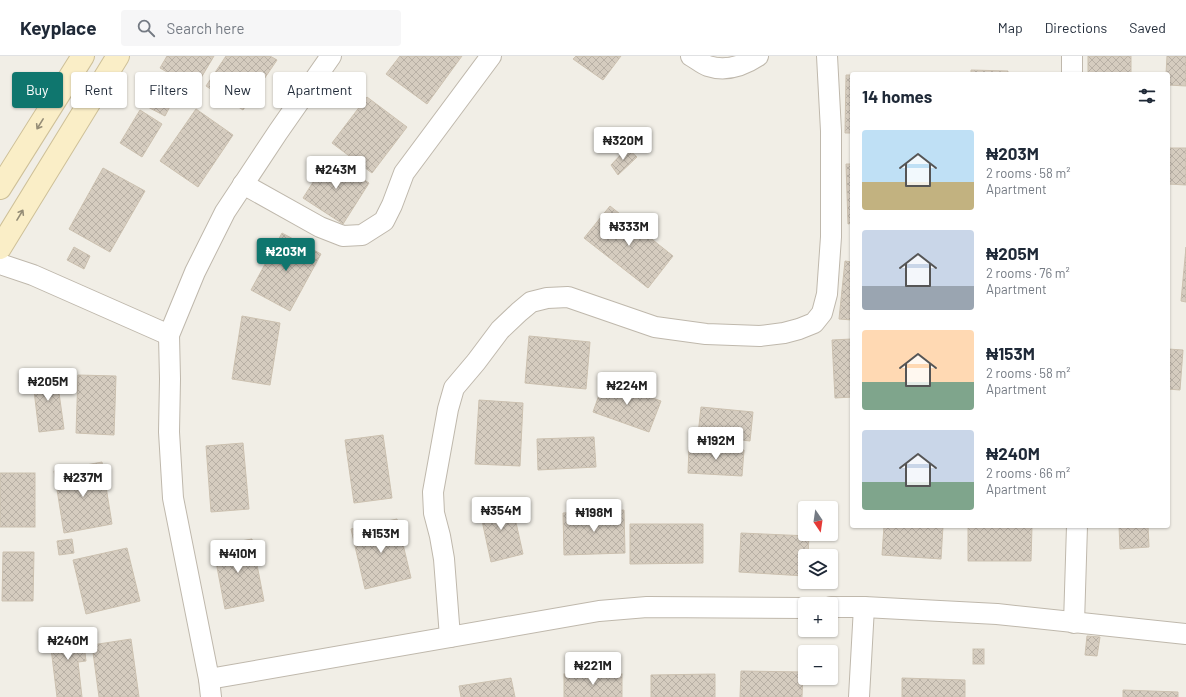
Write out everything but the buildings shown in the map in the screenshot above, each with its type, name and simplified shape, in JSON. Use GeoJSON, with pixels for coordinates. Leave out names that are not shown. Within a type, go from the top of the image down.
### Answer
{"type":"FeatureCollection","features":[{"type":"Feature","properties":{"kind":"main road"},"geometry":{"type":"LineString","coordinates":[[0,188],[83,56]]}},
{"type":"Feature","properties":{"kind":"main road"},"geometry":{"type":"LineString","coordinates":[[0,248],[118,56]]}},
{"type":"Feature","properties":{"kind":"street"},"geometry":{"type":"LineString","coordinates":[[331,56],[225,212],[195,272],[168,335],[170,379],[169,432],[173,498],[210,688],[450,637],[599,611],[647,607],[798,608]]}},
{"type":"Feature","properties":{"kind":"street"},"geometry":{"type":"LineString","coordinates":[[243,184],[320,227],[343,236],[362,236],[384,221],[392,205],[404,173],[491,56]]}},
{"type":"Feature","properties":{"kind":"street"},"geometry":{"type":"LineString","coordinates":[[692,56],[708,66],[729,69],[746,64],[758,56]]}},
{"type":"Feature","properties":{"kind":"street"},"geometry":{"type":"LineString","coordinates":[[450,637],[444,559],[434,513],[433,492],[448,409],[454,388],[500,330],[519,312],[531,302],[548,298],[568,297],[655,327],[706,334],[760,336],[784,333],[799,329],[814,323],[822,313],[827,294],[831,237],[831,131],[827,56]]}},
{"type":"Feature","properties":{"kind":"street"},"geometry":{"type":"LineString","coordinates":[[1072,56],[1072,72]]}},
{"type":"Feature","properties":{"kind":"street"},"geometry":{"type":"LineString","coordinates":[[0,264],[33,275],[168,335]]}},
{"type":"Feature","properties":{"kind":"street"},"geometry":{"type":"LineString","coordinates":[[1074,623],[1077,528]]}},
{"type":"Feature","properties":{"kind":"street"},"geometry":{"type":"LineString","coordinates":[[838,607],[997,614],[1186,634]]}},
{"type":"Feature","properties":{"kind":"street"},"geometry":{"type":"LineString","coordinates":[[859,697],[864,607]]}}]}
